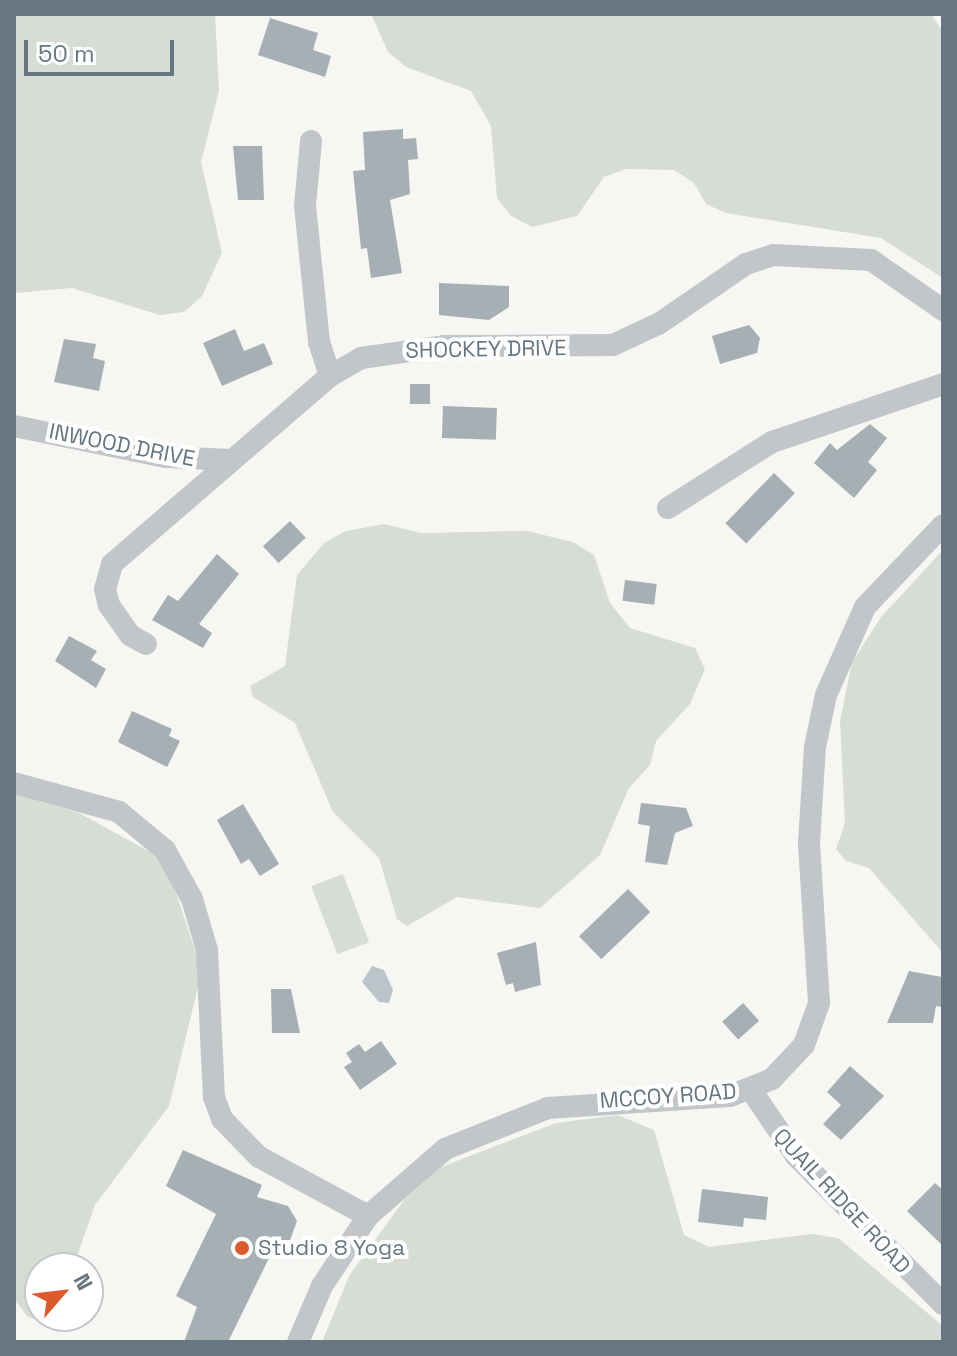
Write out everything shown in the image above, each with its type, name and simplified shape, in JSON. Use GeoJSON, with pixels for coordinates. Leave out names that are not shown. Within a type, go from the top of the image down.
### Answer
{"type":"FeatureCollection","features":[{"type":"Feature","properties":{"kind":"street"},"geometry":{"type":"LineString","coordinates":[[311,141],[305,206],[319,342],[330,376]]}},
{"type":"Feature","properties":{"kind":"street","name":"SHOCKEY DRIVE"},"geometry":{"type":"LineString","coordinates":[[146,644],[118,621],[106,575],[230,460],[330,376],[361,358],[407,348],[613,345],[652,328],[746,264],[773,255],[871,260],[943,310]]}},
{"type":"Feature","properties":{"kind":"street"},"geometry":{"type":"LineString","coordinates":[[668,508],[772,442],[943,384]]}},
{"type":"Feature","properties":{"kind":"street","name":"INWOOD DRIVE"},"geometry":{"type":"LineString","coordinates":[[14,426],[167,457],[230,460]]}},
{"type":"Feature","properties":{"kind":"street","name":"MCCOY ROAD"},"geometry":{"type":"LineString","coordinates":[[298,1342],[322,1286],[368,1216],[445,1149],[511,1118],[585,1102],[709,1098],[751,1090],[772,1079],[804,1045],[819,1003],[809,894],[811,791],[834,667],[865,607],[943,525]]}},
{"type":"Feature","properties":{"kind":"street"},"geometry":{"type":"LineString","coordinates":[[14,783],[119,812],[165,850],[192,899],[207,950],[214,1097],[222,1119],[259,1157],[368,1216]]}},
{"type":"Feature","properties":{"kind":"street","name":"QUAIL RIDGE ROAD"},"geometry":{"type":"LineString","coordinates":[[751,1090],[796,1156],[943,1304]]}},
{"type":"Feature","properties":{"kind":"shaded area"},"geometry":{"type":"Polygon","coordinates":[[[14,14],[215,14],[219,91],[201,162],[222,253],[202,296],[184,312],[160,315],[72,288],[14,293],[14,14]]]}},
{"type":"Feature","properties":{"kind":"shaded area"},"geometry":{"type":"Polygon","coordinates":[[[371,14],[931,14],[943,32],[943,278],[881,238],[726,213],[706,204],[694,183],[674,170],[626,169],[604,177],[577,216],[532,227],[511,216],[497,198],[491,126],[471,91],[406,67],[388,52],[371,14]]]}},
{"type":"Feature","properties":{"kind":"shaded area"},"geometry":{"type":"Polygon","coordinates":[[[384,524],[421,533],[527,531],[573,542],[594,555],[610,603],[630,628],[695,648],[705,669],[690,704],[656,741],[650,765],[629,788],[600,855],[540,908],[457,897],[407,926],[397,919],[379,858],[333,812],[295,723],[253,697],[250,686],[285,666],[297,575],[324,543],[346,531],[384,524]]]}},
{"type":"Feature","properties":{"kind":"shaded area"},"geometry":{"type":"Polygon","coordinates":[[[943,550],[943,953],[869,868],[846,861],[836,849],[845,823],[840,721],[852,662],[881,617],[943,550]]]}},
{"type":"Feature","properties":{"kind":"shaded area"},"geometry":{"type":"Polygon","coordinates":[[[14,794],[79,813],[156,855],[171,878],[202,971],[169,1106],[95,1205],[79,1252],[24,1252],[24,1312],[14,1299],[14,794]]]}},
{"type":"Feature","properties":{"kind":"shaded area"},"geometry":{"type":"Polygon","coordinates":[[[343,874],[369,942],[337,954],[311,886],[343,874]]]}},
{"type":"Feature","properties":{"kind":"shaded area"},"geometry":{"type":"Polygon","coordinates":[[[372,966],[384,970],[393,990],[389,1003],[379,1002],[362,982],[372,966]]]}},
{"type":"Feature","properties":{"kind":"shaded area"},"geometry":{"type":"Polygon","coordinates":[[[618,1115],[654,1130],[684,1235],[709,1247],[812,1234],[838,1238],[943,1326],[943,1342],[322,1342],[349,1276],[404,1200],[441,1167],[556,1123],[618,1115]]]}},
{"type":"Feature","properties":{"kind":"building"},"geometry":{"type":"Polygon","coordinates":[[[270,18],[318,33],[313,50],[331,56],[325,77],[258,55],[270,18]]]}},
{"type":"Feature","properties":{"kind":"building"},"geometry":{"type":"Polygon","coordinates":[[[403,129],[403,139],[416,138],[418,159],[408,160],[410,194],[390,200],[402,273],[371,278],[367,248],[361,249],[353,171],[365,170],[363,132],[403,129]]]}},
{"type":"Feature","properties":{"kind":"building"},"geometry":{"type":"Polygon","coordinates":[[[233,146],[262,146],[264,200],[238,200],[233,146]]]}},
{"type":"Feature","properties":{"kind":"building"},"geometry":{"type":"Polygon","coordinates":[[[439,283],[509,286],[509,307],[489,320],[439,315],[439,283]]]}},
{"type":"Feature","properties":{"kind":"building"},"geometry":{"type":"Polygon","coordinates":[[[749,325],[760,338],[757,353],[720,364],[712,336],[749,325]]]}},
{"type":"Feature","properties":{"kind":"building"},"geometry":{"type":"Polygon","coordinates":[[[235,329],[244,351],[264,343],[273,364],[222,386],[203,343],[235,329]]]}},
{"type":"Feature","properties":{"kind":"building"},"geometry":{"type":"Polygon","coordinates":[[[64,339],[96,344],[93,358],[105,361],[99,391],[54,382],[64,339]]]}},
{"type":"Feature","properties":{"kind":"building"},"geometry":{"type":"Polygon","coordinates":[[[410,384],[430,384],[430,404],[410,404],[410,384]]]}},
{"type":"Feature","properties":{"kind":"building"},"geometry":{"type":"Polygon","coordinates":[[[443,406],[497,408],[496,440],[442,438],[443,406]]]}},
{"type":"Feature","properties":{"kind":"building"},"geometry":{"type":"Polygon","coordinates":[[[870,424],[887,438],[868,462],[877,470],[854,498],[814,463],[830,443],[837,450],[870,424]]]}},
{"type":"Feature","properties":{"kind":"building"},"geometry":{"type":"Polygon","coordinates":[[[774,473],[795,493],[746,543],[725,523],[774,473]]]}},
{"type":"Feature","properties":{"kind":"building"},"geometry":{"type":"Polygon","coordinates":[[[290,521],[306,538],[279,563],[263,546],[290,521]]]}},
{"type":"Feature","properties":{"kind":"building"},"geometry":{"type":"Polygon","coordinates":[[[217,554],[239,574],[199,624],[212,633],[203,648],[152,620],[168,595],[178,601],[217,554]]]}},
{"type":"Feature","properties":{"kind":"building"},"geometry":{"type":"Polygon","coordinates":[[[625,580],[657,584],[654,605],[622,601],[625,580]]]}},
{"type":"Feature","properties":{"kind":"building"},"geometry":{"type":"Polygon","coordinates":[[[69,636],[97,651],[91,660],[106,669],[96,688],[55,661],[69,636]]]}},
{"type":"Feature","properties":{"kind":"building"},"geometry":{"type":"Polygon","coordinates":[[[132,711],[172,729],[169,736],[180,741],[167,767],[118,742],[132,711]]]}},
{"type":"Feature","properties":{"kind":"building"},"geometry":{"type":"Polygon","coordinates":[[[641,803],[686,808],[693,826],[675,833],[667,865],[645,862],[650,826],[638,824],[641,803]]]}},
{"type":"Feature","properties":{"kind":"building"},"geometry":{"type":"Polygon","coordinates":[[[243,804],[279,864],[260,876],[249,859],[241,864],[217,820],[243,804]]]}},
{"type":"Feature","properties":{"kind":"building"},"geometry":{"type":"Polygon","coordinates":[[[628,889],[650,912],[601,959],[579,936],[628,889]]]}},
{"type":"Feature","properties":{"kind":"building"},"geometry":{"type":"Polygon","coordinates":[[[536,942],[541,985],[515,992],[513,983],[506,985],[497,953],[536,942]]]}},
{"type":"Feature","properties":{"kind":"building"},"geometry":{"type":"Polygon","coordinates":[[[909,971],[942,977],[943,1007],[936,1006],[933,1023],[887,1023],[909,971]]]}},
{"type":"Feature","properties":{"kind":"building"},"geometry":{"type":"Polygon","coordinates":[[[271,989],[291,989],[300,1033],[272,1033],[271,989]]]}},
{"type":"Feature","properties":{"kind":"building"},"geometry":{"type":"Polygon","coordinates":[[[743,1003],[759,1021],[738,1040],[722,1022],[743,1003]]]}},
{"type":"Feature","properties":{"kind":"building"},"geometry":{"type":"Polygon","coordinates":[[[381,1041],[397,1064],[360,1090],[344,1067],[352,1062],[346,1053],[359,1044],[365,1052],[381,1041]]]}},
{"type":"Feature","properties":{"kind":"building"},"geometry":{"type":"Polygon","coordinates":[[[850,1066],[884,1096],[841,1140],[823,1124],[841,1105],[827,1092],[850,1066]]]}},
{"type":"Feature","properties":{"kind":"building","name":"Studio 8 Yoga"},"geometry":{"type":"Polygon","coordinates":[[[183,1150],[262,1185],[257,1197],[288,1206],[297,1221],[288,1246],[272,1252],[228,1342],[184,1342],[197,1307],[176,1296],[216,1214],[166,1186],[183,1150]]]}},
{"type":"Feature","properties":{"kind":"building"},"geometry":{"type":"Polygon","coordinates":[[[935,1183],[943,1190],[943,1246],[907,1211],[935,1183]]]}},
{"type":"Feature","properties":{"kind":"building"},"geometry":{"type":"Polygon","coordinates":[[[702,1189],[768,1197],[766,1220],[744,1218],[743,1227],[698,1222],[702,1189]]]}},
{"type":"Feature","properties":{"kind":"place","name":"Studio 8 Yoga"},"geometry":{"type":"Point","coordinates":[242,1248]}}]}
